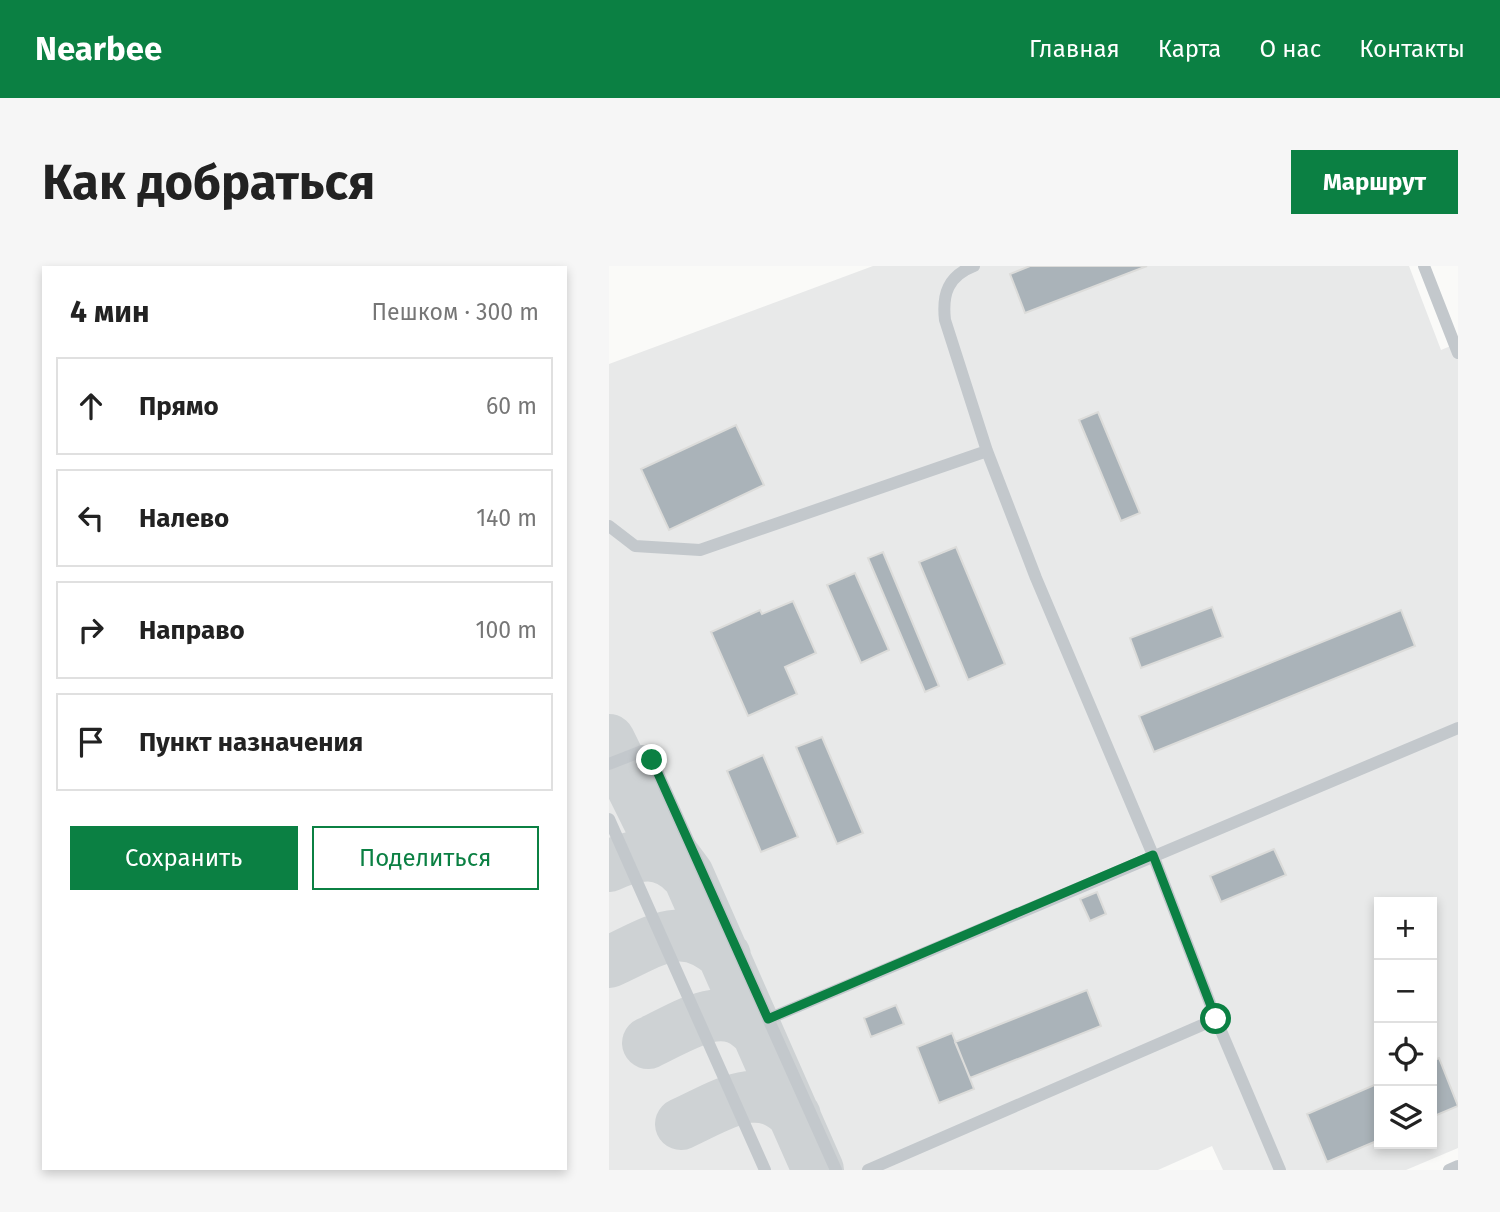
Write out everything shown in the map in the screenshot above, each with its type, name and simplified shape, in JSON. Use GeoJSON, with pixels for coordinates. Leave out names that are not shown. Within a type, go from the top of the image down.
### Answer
{"type":"FeatureCollection","features":[{"type":"Feature","properties":{"kind":"lane"},"geometry":{"type":"LineString","coordinates":[[974,266],[961,271],[948,284],[943,303],[945,320],[987,451],[1045,601],[1153,855],[1216,1019],[1280,1170]]}},
{"type":"Feature","properties":{"kind":"lane"},"geometry":{"type":"LineString","coordinates":[[1424,266],[1458,353]]}},
{"type":"Feature","properties":{"kind":"lane"},"geometry":{"type":"LineString","coordinates":[[609,526],[635,545],[700,550],[987,451]]}},
{"type":"Feature","properties":{"kind":"lane"},"geometry":{"type":"LineString","coordinates":[[768,1019],[1458,728]]}},
{"type":"Feature","properties":{"kind":"lane"},"geometry":{"type":"LineString","coordinates":[[609,764],[642,751],[652,760],[835,1170]]}},
{"type":"Feature","properties":{"kind":"lane"},"geometry":{"type":"LineString","coordinates":[[609,819],[765,1170]]}},
{"type":"Feature","properties":{"kind":"lane"},"geometry":{"type":"LineString","coordinates":[[868,1170],[1216,1019]]}},
{"type":"Feature","properties":{"kind":"lane"},"geometry":{"type":"LineString","coordinates":[[1449,1170],[1458,1166]]}},
{"type":"Feature","properties":{"kind":"shaded area"},"geometry":{"type":"Polygon","coordinates":[[[873,266],[1409,266],[1441,350],[1458,343],[1458,1148],[1406,1170],[1223,1170],[1212,1146],[1158,1170],[609,1170],[609,364],[873,266]]]}},
{"type":"Feature","properties":{"kind":"building"},"geometry":{"type":"Polygon","coordinates":[[[1030,266],[1147,266],[1025,313],[1010,274],[1030,266]]]}},
{"type":"Feature","properties":{"kind":"building"},"geometry":{"type":"Polygon","coordinates":[[[1098,412],[1140,513],[1121,521],[1079,420],[1098,412]]]}},
{"type":"Feature","properties":{"kind":"building"},"geometry":{"type":"Polygon","coordinates":[[[736,425],[764,485],[669,530],[641,469],[736,425]]]}},
{"type":"Feature","properties":{"kind":"building"},"geometry":{"type":"Polygon","coordinates":[[[956,547],[1005,664],[968,680],[919,562],[956,547]]]}},
{"type":"Feature","properties":{"kind":"building"},"geometry":{"type":"Polygon","coordinates":[[[883,552],[939,686],[925,692],[868,558],[883,552]]]}},
{"type":"Feature","properties":{"kind":"building"},"geometry":{"type":"Polygon","coordinates":[[[855,573],[889,650],[861,663],[827,585],[855,573]]]}},
{"type":"Feature","properties":{"kind":"building"},"geometry":{"type":"Polygon","coordinates":[[[793,601],[816,653],[785,667],[797,694],[748,716],[711,632],[760,610],[762,614],[793,601]]]}},
{"type":"Feature","properties":{"kind":"building"},"geometry":{"type":"Polygon","coordinates":[[[1212,607],[1223,637],[1141,668],[1130,638],[1212,607]]]}},
{"type":"Feature","properties":{"kind":"building"},"geometry":{"type":"Polygon","coordinates":[[[1401,610],[1415,646],[1154,752],[1139,716],[1401,610]]]}},
{"type":"Feature","properties":{"kind":"building"},"geometry":{"type":"Polygon","coordinates":[[[822,737],[863,833],[837,844],[796,747],[822,737]]]}},
{"type":"Feature","properties":{"kind":"building"},"geometry":{"type":"Polygon","coordinates":[[[763,755],[798,837],[761,852],[727,771],[763,755]]]}},
{"type":"Feature","properties":{"kind":"building"},"geometry":{"type":"Polygon","coordinates":[[[1274,849],[1286,875],[1221,902],[1210,876],[1274,849]]]}},
{"type":"Feature","properties":{"kind":"building"},"geometry":{"type":"Polygon","coordinates":[[[1097,892],[1106,914],[1090,921],[1080,899],[1097,892]]]}},
{"type":"Feature","properties":{"kind":"building"},"geometry":{"type":"Polygon","coordinates":[[[1087,990],[1101,1026],[970,1078],[955,1042],[1087,990]]]}},
{"type":"Feature","properties":{"kind":"building"},"geometry":{"type":"Polygon","coordinates":[[[896,1005],[904,1024],[871,1037],[864,1018],[896,1005]]]}},
{"type":"Feature","properties":{"kind":"building"},"geometry":{"type":"Polygon","coordinates":[[[952,1033],[974,1089],[939,1103],[917,1047],[952,1033]]]}},
{"type":"Feature","properties":{"kind":"building"},"geometry":{"type":"Polygon","coordinates":[[[1439,1058],[1458,1106],[1437,1115],[1437,1086],[1439,1058]]]}},
{"type":"Feature","properties":{"kind":"building"},"geometry":{"type":"Polygon","coordinates":[[[1374,1085],[1374,1142],[1327,1162],[1307,1114],[1374,1085]]]}},
{"type":"Feature","properties":{"kind":"taxiway"},"geometry":{"type":"LineString","coordinates":[[609,740],[651,825],[688,875],[818,1170]]}},
{"type":"Feature","properties":{"kind":"taxiway"},"geometry":{"type":"LineString","coordinates":[[609,866],[629,858],[649,856],[667,860],[685,873]]}},
{"type":"Feature","properties":{"kind":"taxiway"},"geometry":{"type":"LineString","coordinates":[[609,962],[654,941],[681,935],[710,944],[725,956]]}},
{"type":"Feature","properties":{"kind":"taxiway"},"geometry":{"type":"LineString","coordinates":[[648,1043],[690,1022],[718,1015],[745,1022],[758,1034]]}},
{"type":"Feature","properties":{"kind":"taxiway"},"geometry":{"type":"LineString","coordinates":[[681,1124],[725,1103],[754,1097],[768,1098],[781,1104],[795,1116]]}},
{"type":"Feature","properties":{"kind":"route"},"geometry":{"type":"LineString","coordinates":[[652,760],[768,1019],[1153,855],[1216,1019]]}}]}
